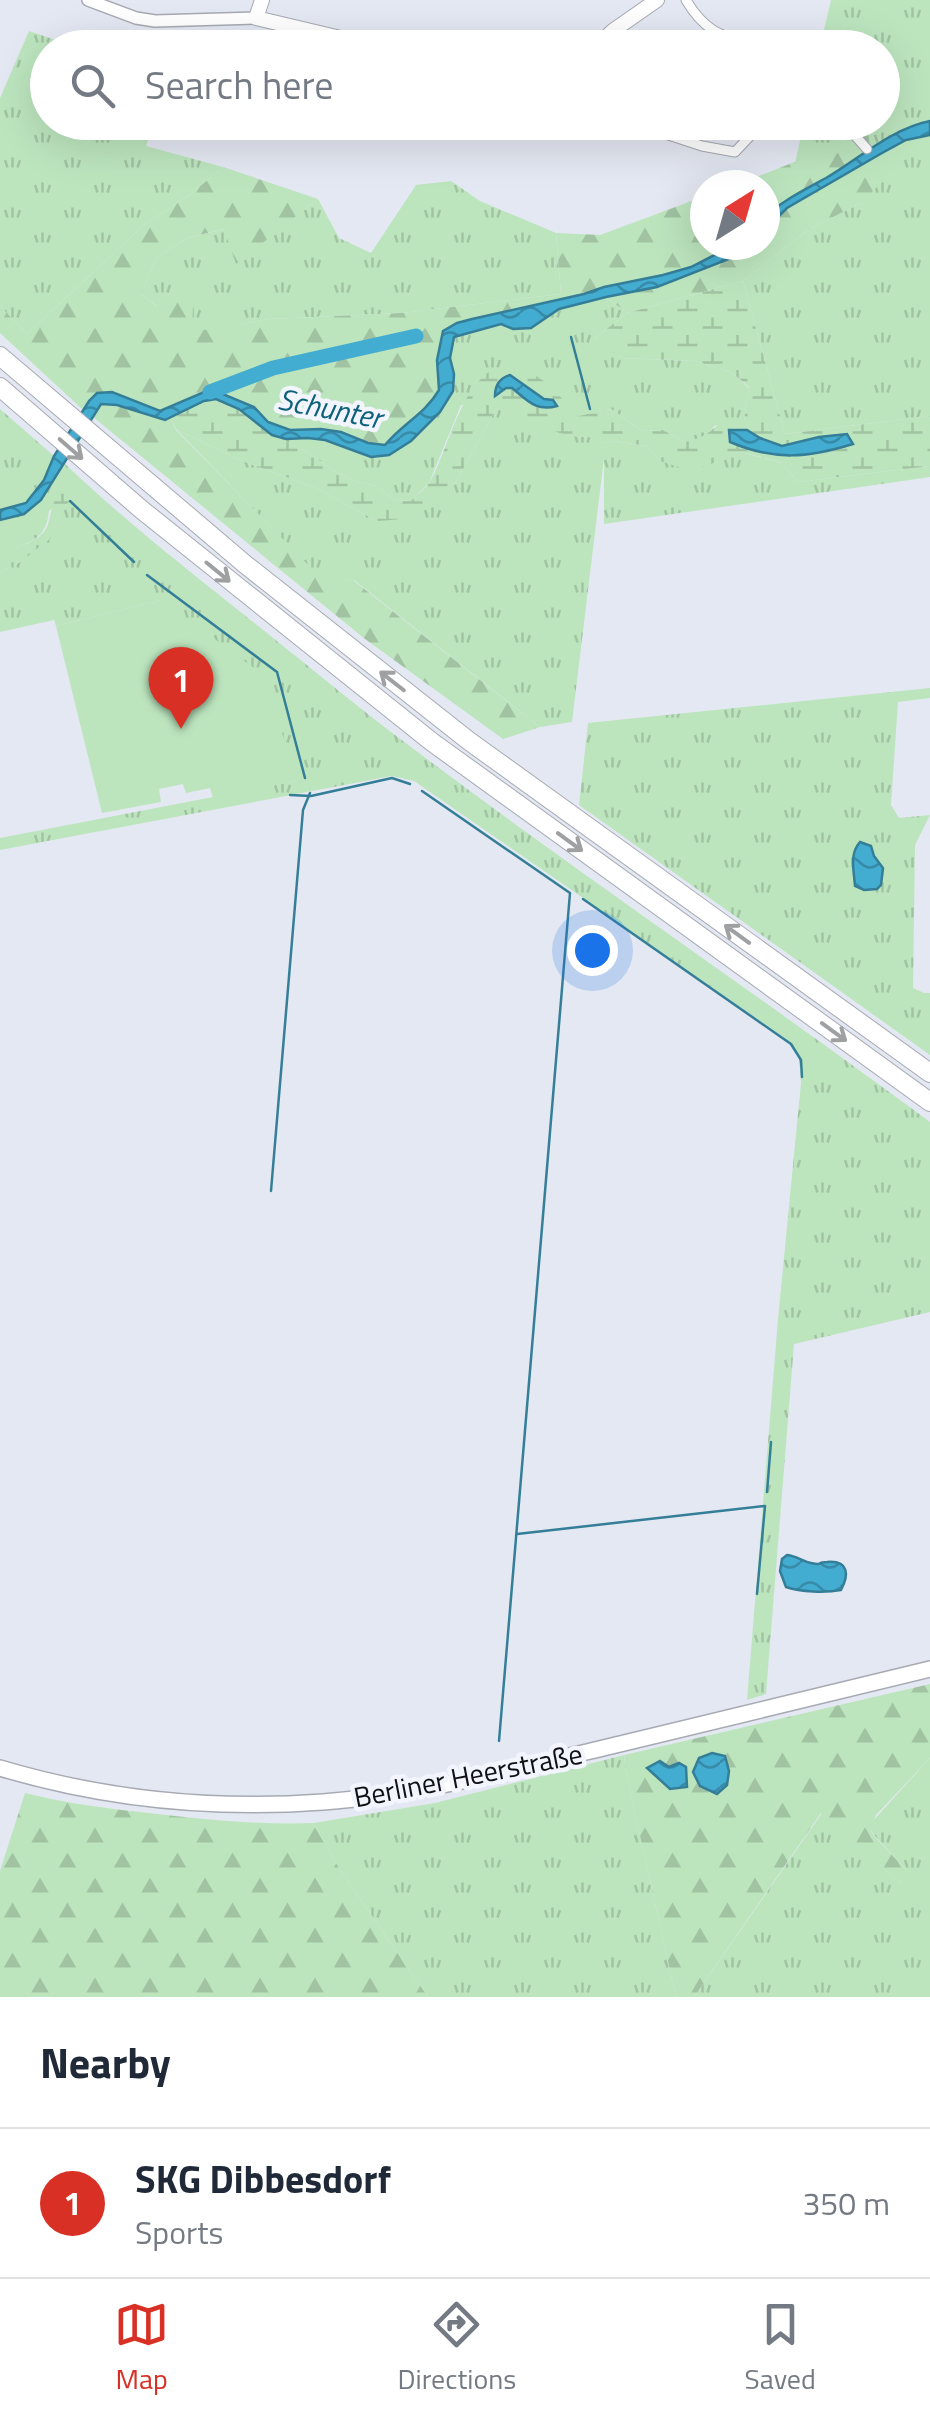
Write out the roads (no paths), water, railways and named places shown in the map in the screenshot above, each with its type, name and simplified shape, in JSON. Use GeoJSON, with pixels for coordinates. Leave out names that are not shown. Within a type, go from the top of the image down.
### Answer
{"type":"FeatureCollection","features":[{"type":"Feature","properties":{"kind":"highway"},"geometry":{"type":"LineString","coordinates":[[0,356],[142,479],[352,650],[518,776],[930,1074]]}},
{"type":"Feature","properties":{"kind":"highway"},"geometry":{"type":"LineString","coordinates":[[0,387],[142,510],[432,742],[930,1102]]}},
{"type":"Feature","properties":{"kind":"main road"},"geometry":{"type":"LineString","coordinates":[[262,0],[256,18],[303,30]]}},
{"type":"Feature","properties":{"kind":"main road"},"geometry":{"type":"LineString","coordinates":[[614,30],[657,0]]}},
{"type":"Feature","properties":{"kind":"main road","name":"Berliner Heerstraße"},"geometry":{"type":"LineString","coordinates":[[0,1768],[81,1788],[178,1801],[251,1804],[356,1798],[481,1777],[930,1669]]}},
{"type":"Feature","properties":{"kind":"street"},"geometry":{"type":"LineString","coordinates":[[88,0],[155,21],[256,18]]}},
{"type":"Feature","properties":{"kind":"street"},"geometry":{"type":"LineString","coordinates":[[686,0],[694,14],[712,30]]}},
{"type":"Feature","properties":{"kind":"street"},"geometry":{"type":"LineString","coordinates":[[684,140],[735,152],[746,140]]}},
{"type":"Feature","properties":{"kind":"street"},"geometry":{"type":"LineString","coordinates":[[859,140],[867,149]]}},
{"type":"Feature","properties":{"kind":"water"},"geometry":{"type":"Polygon","coordinates":[[[930,121],[930,135],[906,140],[780,215],[780,205],[787,200],[884,140],[900,140],[900,132],[930,121]]]}},
{"type":"Feature","properties":{"kind":"water"},"geometry":{"type":"Polygon","coordinates":[[[705,260],[726,260],[657,287],[559,309],[531,328],[513,329],[501,324],[454,337],[450,358],[453,391],[440,412],[411,441],[389,455],[371,457],[325,440],[272,435],[239,409],[216,399],[165,420],[101,404],[41,500],[24,514],[0,520],[0,510],[26,503],[44,480],[54,456],[97,393],[112,392],[160,411],[211,389],[254,407],[268,422],[290,430],[341,432],[385,445],[439,390],[437,360],[443,331],[472,319],[691,267],[705,260]]]}},
{"type":"Feature","properties":{"kind":"water"},"geometry":{"type":"Polygon","coordinates":[[[510,375],[557,406],[537,406],[512,388],[495,396],[499,382],[510,375]]]}},
{"type":"Feature","properties":{"kind":"water"},"geometry":{"type":"Polygon","coordinates":[[[729,430],[747,430],[782,446],[847,434],[853,444],[806,455],[777,455],[730,442],[729,430]]]}},
{"type":"Feature","properties":{"kind":"water"},"geometry":{"type":"Polygon","coordinates":[[[860,842],[871,846],[883,868],[877,889],[855,886],[853,857],[860,842]]]}},
{"type":"Feature","properties":{"kind":"water"},"geometry":{"type":"Polygon","coordinates":[[[787,1555],[815,1564],[840,1563],[846,1574],[841,1590],[813,1592],[786,1587],[780,1571],[787,1555]]]}},
{"type":"Feature","properties":{"kind":"water"},"geometry":{"type":"Polygon","coordinates":[[[712,1753],[725,1756],[729,1771],[727,1785],[717,1794],[700,1786],[693,1772],[699,1758],[712,1753]]]}},
{"type":"Feature","properties":{"kind":"water"},"geometry":{"type":"Polygon","coordinates":[[[660,1761],[669,1767],[679,1763],[686,1767],[687,1787],[670,1789],[647,1768],[660,1761]]]}},
{"type":"Feature","properties":{"kind":"waterway","name":"Schunter"},"geometry":{"type":"LineString","coordinates":[[210,392],[273,368],[416,336]]}},
{"type":"Feature","properties":{"kind":"waterway"},"geometry":{"type":"LineString","coordinates":[[571,337],[590,409]]}},
{"type":"Feature","properties":{"kind":"waterway"},"geometry":{"type":"LineString","coordinates":[[70,501],[134,562]]}},
{"type":"Feature","properties":{"kind":"waterway"},"geometry":{"type":"LineString","coordinates":[[147,575],[277,672],[305,778]]}},
{"type":"Feature","properties":{"kind":"waterway"},"geometry":{"type":"LineString","coordinates":[[290,795],[311,796],[392,778],[410,784]]}},
{"type":"Feature","properties":{"kind":"waterway"},"geometry":{"type":"LineString","coordinates":[[422,791],[570,893],[499,1741]]}},
{"type":"Feature","properties":{"kind":"waterway"},"geometry":{"type":"LineString","coordinates":[[271,1191],[303,810],[310,793]]}},
{"type":"Feature","properties":{"kind":"waterway"},"geometry":{"type":"LineString","coordinates":[[583,899],[791,1044],[801,1060],[802,1077]]}},
{"type":"Feature","properties":{"kind":"waterway"},"geometry":{"type":"LineString","coordinates":[[767,1492],[771,1442]]}},
{"type":"Feature","properties":{"kind":"waterway"},"geometry":{"type":"LineString","coordinates":[[517,1534],[765,1506],[757,1594]]}},
{"type":"Feature","properties":{"kind":"place","name":"SKG Dibbesdorf"},"geometry":{"type":"Point","coordinates":[181,729]}}]}
